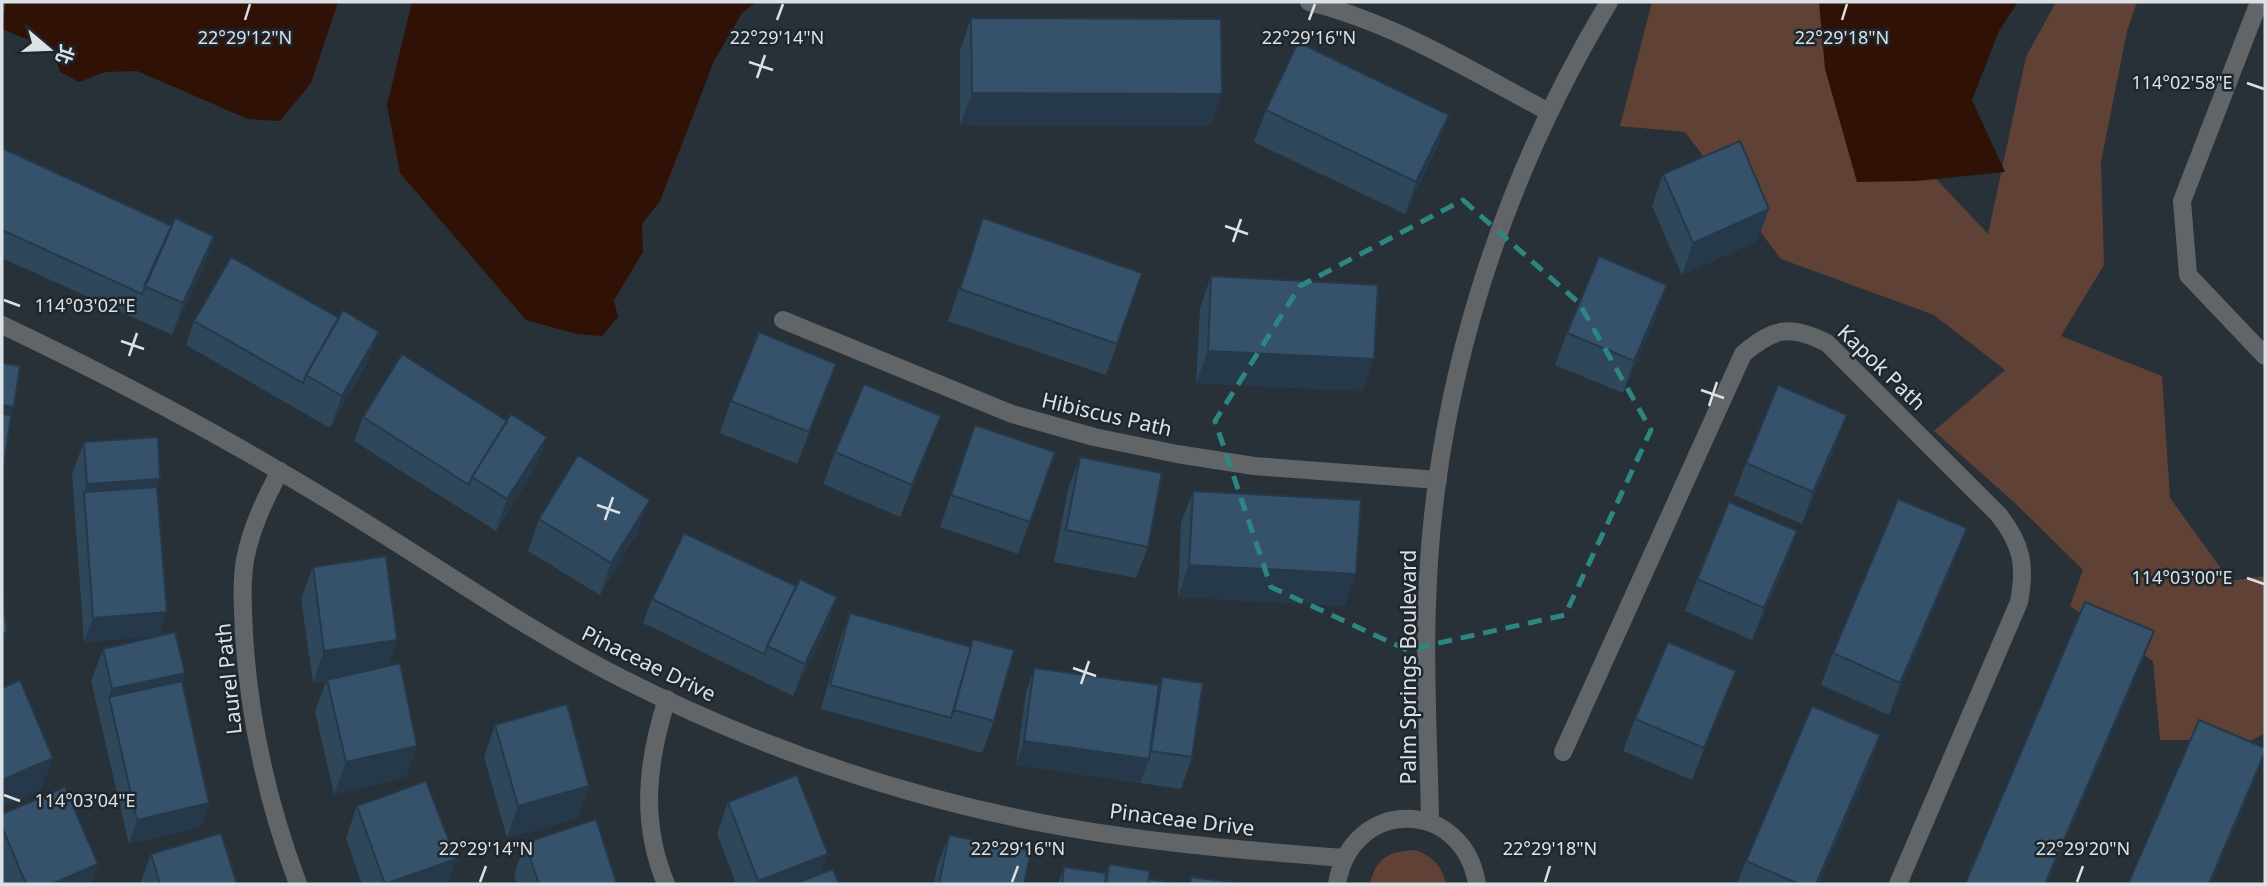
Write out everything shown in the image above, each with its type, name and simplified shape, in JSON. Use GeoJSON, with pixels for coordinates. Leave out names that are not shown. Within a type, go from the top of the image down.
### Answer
{"type":"FeatureCollection","features":[{"type":"Feature","properties":{"kind":"street"},"geometry":{"type":"LineString","coordinates":[[1309,2],[1374,23],[1408,38],[1549,112]]}},
{"type":"Feature","properties":{"kind":"street","name":"Palm Springs Boulevard"},"geometry":{"type":"LineString","coordinates":[[1430,821],[1427,604],[1438,480],[1448,417],[1469,326],[1492,250],[1520,177],[1549,112],[1588,36],[1609,2]]}},
{"type":"Feature","properties":{"kind":"street"},"geometry":{"type":"LineString","coordinates":[[2259,2],[2182,201],[2188,275],[2265,356]]}},
{"type":"Feature","properties":{"kind":"street","name":"Hibiscus Path"},"geometry":{"type":"LineString","coordinates":[[783,320],[1012,414],[1094,437],[1254,466],[1438,480]]}},
{"type":"Feature","properties":{"kind":"street","name":"Pinaceae Drive"},"geometry":{"type":"LineString","coordinates":[[2,326],[195,422],[280,471],[524,625],[621,678],[721,724],[823,764],[929,796],[1009,816],[1145,840],[1344,858]]}},
{"type":"Feature","properties":{"kind":"street","name":"Kapok Path"},"geometry":{"type":"LineString","coordinates":[[1563,752],[1743,354],[1763,337],[1786,329],[1810,334],[1827,342],[1999,515],[2019,546],[2022,564],[2018,602],[1898,884]]}},
{"type":"Feature","properties":{"kind":"street","name":"Laurel Path"},"geometry":{"type":"LineString","coordinates":[[280,471],[252,530],[242,589],[246,663],[256,736],[270,796],[298,884]]}},
{"type":"Feature","properties":{"kind":"street"},"geometry":{"type":"LineString","coordinates":[[666,884],[656,859],[650,826],[649,792],[651,758],[667,699]]}},
{"type":"Feature","properties":{"kind":"street"},"geometry":{"type":"LineString","coordinates":[[1337,884],[1344,858],[1359,838],[1380,823],[1405,818],[1430,821],[1453,835],[1470,856],[1477,884]]}},
{"type":"Feature","properties":{"kind":"highlighted area"},"geometry":{"type":"Polygon","coordinates":[[[1463,200],[1579,303],[1651,430],[1565,615],[1407,650],[1271,587],[1215,421],[1300,286],[1463,200]]]}},
{"type":"Feature","properties":{"kind":"shaded area"},"geometry":{"type":"Polygon","coordinates":[[[6,2],[338,2],[311,83],[280,121],[248,119],[137,71],[105,72],[79,82],[60,72],[53,50],[2,29],[6,2]]]}},
{"type":"Feature","properties":{"kind":"shaded area"},"geometry":{"type":"Polygon","coordinates":[[[412,2],[756,2],[742,13],[714,61],[660,201],[642,224],[643,252],[614,300],[618,317],[602,336],[577,334],[526,320],[400,173],[387,105],[412,2]]]}},
{"type":"Feature","properties":{"kind":"shaded area"},"geometry":{"type":"Polygon","coordinates":[[[1652,2],[1878,2],[1906,147],[1988,234],[2026,57],[2056,2],[2137,2],[2127,31],[2101,162],[2104,265],[2061,336],[2162,376],[2170,498],[2230,581],[2265,576],[2265,733],[2253,740],[2160,740],[2153,661],[2070,606],[2083,570],[2016,504],[1934,431],[2005,370],[1934,315],[1781,259],[1685,132],[1620,126],[1652,2]]]}},
{"type":"Feature","properties":{"kind":"shaded area"},"geometry":{"type":"Polygon","coordinates":[[[1819,2],[2018,2],[1999,31],[1972,100],[2005,172],[1916,181],[1857,182],[1825,69],[1819,2]]]}},
{"type":"Feature","properties":{"kind":"shaded area"},"geometry":{"type":"Polygon","coordinates":[[[1416,850],[1436,863],[1446,884],[1370,884],[1376,867],[1386,857],[1416,850]]]}},
{"type":"Feature","properties":{"kind":"building"},"geometry":{"type":"Polygon","coordinates":[[[971,18],[1221,19],[1222,94],[972,93],[971,18]]]}},
{"type":"Feature","properties":{"kind":"building"},"geometry":{"type":"Polygon","coordinates":[[[1298,42],[1449,115],[1416,182],[1266,110],[1298,42]]]}},
{"type":"Feature","properties":{"kind":"building"},"geometry":{"type":"Polygon","coordinates":[[[1740,141],[1769,209],[1693,243],[1663,174],[1740,141]]]}},
{"type":"Feature","properties":{"kind":"building"},"geometry":{"type":"Polygon","coordinates":[[[2,148],[172,226],[142,294],[2,230],[2,148]]]}},
{"type":"Feature","properties":{"kind":"building"},"geometry":{"type":"Polygon","coordinates":[[[175,218],[214,236],[183,303],[144,286],[175,218]]]}},
{"type":"Feature","properties":{"kind":"building"},"geometry":{"type":"Polygon","coordinates":[[[983,218],[1142,273],[1117,344],[960,289],[983,218]]]}},
{"type":"Feature","properties":{"kind":"building"},"geometry":{"type":"Polygon","coordinates":[[[1599,256],[1667,285],[1634,361],[1567,333],[1599,256]]]}},
{"type":"Feature","properties":{"kind":"building"},"geometry":{"type":"Polygon","coordinates":[[[231,257],[339,318],[303,383],[194,321],[231,257]]]}},
{"type":"Feature","properties":{"kind":"building"},"geometry":{"type":"Polygon","coordinates":[[[1211,276],[1378,285],[1374,359],[1208,351],[1211,276]]]}},
{"type":"Feature","properties":{"kind":"building"},"geometry":{"type":"Polygon","coordinates":[[[343,310],[379,332],[342,396],[306,375],[343,310]]]}},
{"type":"Feature","properties":{"kind":"building"},"geometry":{"type":"Polygon","coordinates":[[[759,332],[836,364],[809,432],[731,401],[759,332]]]}},
{"type":"Feature","properties":{"kind":"building"},"geometry":{"type":"Polygon","coordinates":[[[402,354],[507,421],[469,485],[363,417],[402,354]]]}},
{"type":"Feature","properties":{"kind":"building"},"geometry":{"type":"Polygon","coordinates":[[[2,363],[20,366],[14,407],[2,405],[2,363]]]}},
{"type":"Feature","properties":{"kind":"building"},"geometry":{"type":"Polygon","coordinates":[[[864,384],[941,416],[912,485],[835,452],[864,384]]]}},
{"type":"Feature","properties":{"kind":"building"},"geometry":{"type":"Polygon","coordinates":[[[1778,385],[1847,415],[1813,492],[1746,463],[1778,385]]]}},
{"type":"Feature","properties":{"kind":"building"},"geometry":{"type":"Polygon","coordinates":[[[2,414],[11,415],[2,480],[2,414]]]}},
{"type":"Feature","properties":{"kind":"building"},"geometry":{"type":"Polygon","coordinates":[[[511,414],[547,437],[507,499],[472,477],[511,414]]]}},
{"type":"Feature","properties":{"kind":"building"},"geometry":{"type":"Polygon","coordinates":[[[975,425],[1055,452],[1030,522],[951,495],[975,425]]]}},
{"type":"Feature","properties":{"kind":"building"},"geometry":{"type":"Polygon","coordinates":[[[158,437],[160,479],[87,484],[84,442],[158,437]]]}},
{"type":"Feature","properties":{"kind":"building"},"geometry":{"type":"Polygon","coordinates":[[[578,455],[650,500],[611,563],[539,519],[578,455]]]}},
{"type":"Feature","properties":{"kind":"building"},"geometry":{"type":"Polygon","coordinates":[[[1080,457],[1162,473],[1148,547],[1066,530],[1080,457]]]}},
{"type":"Feature","properties":{"kind":"building"},"geometry":{"type":"Polygon","coordinates":[[[157,487],[167,612],[93,618],[84,492],[157,487]]]}},
{"type":"Feature","properties":{"kind":"building"},"geometry":{"type":"Polygon","coordinates":[[[1193,491],[1361,500],[1356,574],[1189,565],[1193,491]]]}},
{"type":"Feature","properties":{"kind":"building"},"geometry":{"type":"Polygon","coordinates":[[[1898,499],[1967,528],[1900,683],[1833,653],[1898,499]]]}},
{"type":"Feature","properties":{"kind":"building"},"geometry":{"type":"Polygon","coordinates":[[[1729,502],[1797,531],[1764,608],[1697,579],[1729,502]]]}},
{"type":"Feature","properties":{"kind":"building"},"geometry":{"type":"Polygon","coordinates":[[[684,533],[796,586],[764,654],[652,599],[684,533]]]}},
{"type":"Feature","properties":{"kind":"building"},"geometry":{"type":"Polygon","coordinates":[[[386,556],[397,640],[324,651],[313,567],[386,556]]]}},
{"type":"Feature","properties":{"kind":"building"},"geometry":{"type":"Polygon","coordinates":[[[800,579],[837,597],[805,664],[767,646],[800,579]]]}},
{"type":"Feature","properties":{"kind":"building"},"geometry":{"type":"Polygon","coordinates":[[[2,591],[7,632],[2,633],[2,591]]]}},
{"type":"Feature","properties":{"kind":"building"},"geometry":{"type":"Polygon","coordinates":[[[2085,602],[2154,631],[2045,884],[1965,884],[2085,602]]]}},
{"type":"Feature","properties":{"kind":"building"},"geometry":{"type":"Polygon","coordinates":[[[850,613],[971,647],[951,718],[830,685],[850,613]]]}},
{"type":"Feature","properties":{"kind":"building"},"geometry":{"type":"Polygon","coordinates":[[[175,632],[185,673],[112,689],[103,649],[175,632]]]}},
{"type":"Feature","properties":{"kind":"building"},"geometry":{"type":"Polygon","coordinates":[[[973,639],[1014,650],[994,721],[954,710],[973,639]]]}},
{"type":"Feature","properties":{"kind":"building"},"geometry":{"type":"Polygon","coordinates":[[[1668,642],[1736,671],[1704,748],[1635,719],[1668,642]]]}},
{"type":"Feature","properties":{"kind":"building"},"geometry":{"type":"Polygon","coordinates":[[[400,663],[417,746],[346,762],[327,680],[400,663]]]}},
{"type":"Feature","properties":{"kind":"building"},"geometry":{"type":"Polygon","coordinates":[[[1034,668],[1159,685],[1149,759],[1024,741],[1034,668]]]}},
{"type":"Feature","properties":{"kind":"building"},"geometry":{"type":"Polygon","coordinates":[[[1162,677],[1203,683],[1192,757],[1151,751],[1162,677]]]}},
{"type":"Feature","properties":{"kind":"building"},"geometry":{"type":"Polygon","coordinates":[[[20,680],[53,758],[2,780],[2,688],[20,680]]]}},
{"type":"Feature","properties":{"kind":"building"},"geometry":{"type":"Polygon","coordinates":[[[182,681],[209,803],[137,820],[109,697],[182,681]]]}},
{"type":"Feature","properties":{"kind":"building"},"geometry":{"type":"Polygon","coordinates":[[[567,704],[589,786],[518,806],[495,725],[567,704]]]}},
{"type":"Feature","properties":{"kind":"building"},"geometry":{"type":"Polygon","coordinates":[[[1812,706],[1880,735],[1816,884],[1799,884],[1746,861],[1812,706]]]}},
{"type":"Feature","properties":{"kind":"building"},"geometry":{"type":"Polygon","coordinates":[[[2199,720],[2265,748],[2209,884],[2128,884],[2199,720]]]}},
{"type":"Feature","properties":{"kind":"building"},"geometry":{"type":"Polygon","coordinates":[[[797,775],[828,854],[758,881],[728,802],[797,775]]]}},
{"type":"Feature","properties":{"kind":"building"},"geometry":{"type":"Polygon","coordinates":[[[426,781],[456,859],[385,884],[357,806],[426,781]]]}},
{"type":"Feature","properties":{"kind":"building"},"geometry":{"type":"Polygon","coordinates":[[[65,787],[98,864],[52,884],[26,884],[2,827],[2,814],[65,787]]]}},
{"type":"Feature","properties":{"kind":"building"},"geometry":{"type":"Polygon","coordinates":[[[596,819],[617,884],[539,884],[525,843],[596,819]]]}},
{"type":"Feature","properties":{"kind":"building"},"geometry":{"type":"Polygon","coordinates":[[[221,833],[237,884],[160,884],[151,854],[221,833]]]}},
{"type":"Feature","properties":{"kind":"building"},"geometry":{"type":"Polygon","coordinates":[[[949,835],[1031,851],[1024,884],[939,884],[949,835]]]}},
{"type":"Feature","properties":{"kind":"building"},"geometry":{"type":"Polygon","coordinates":[[[1109,864],[1150,871],[1148,884],[1106,884],[1109,864]]]}},
{"type":"Feature","properties":{"kind":"building"},"geometry":{"type":"Polygon","coordinates":[[[1064,867],[1106,873],[1105,884],[1062,884],[1064,867]]]}},
{"type":"Feature","properties":{"kind":"building"},"geometry":{"type":"Polygon","coordinates":[[[833,869],[839,884],[794,884],[833,869]]]}},
{"type":"Feature","properties":{"kind":"building"},"geometry":{"type":"Polygon","coordinates":[[[1191,877],[1234,882],[1190,884],[1191,877]]]}},
{"type":"Feature","properties":{"kind":"building"},"geometry":{"type":"Polygon","coordinates":[[[1149,879],[1185,884],[1148,884],[1149,879]]]}}]}
